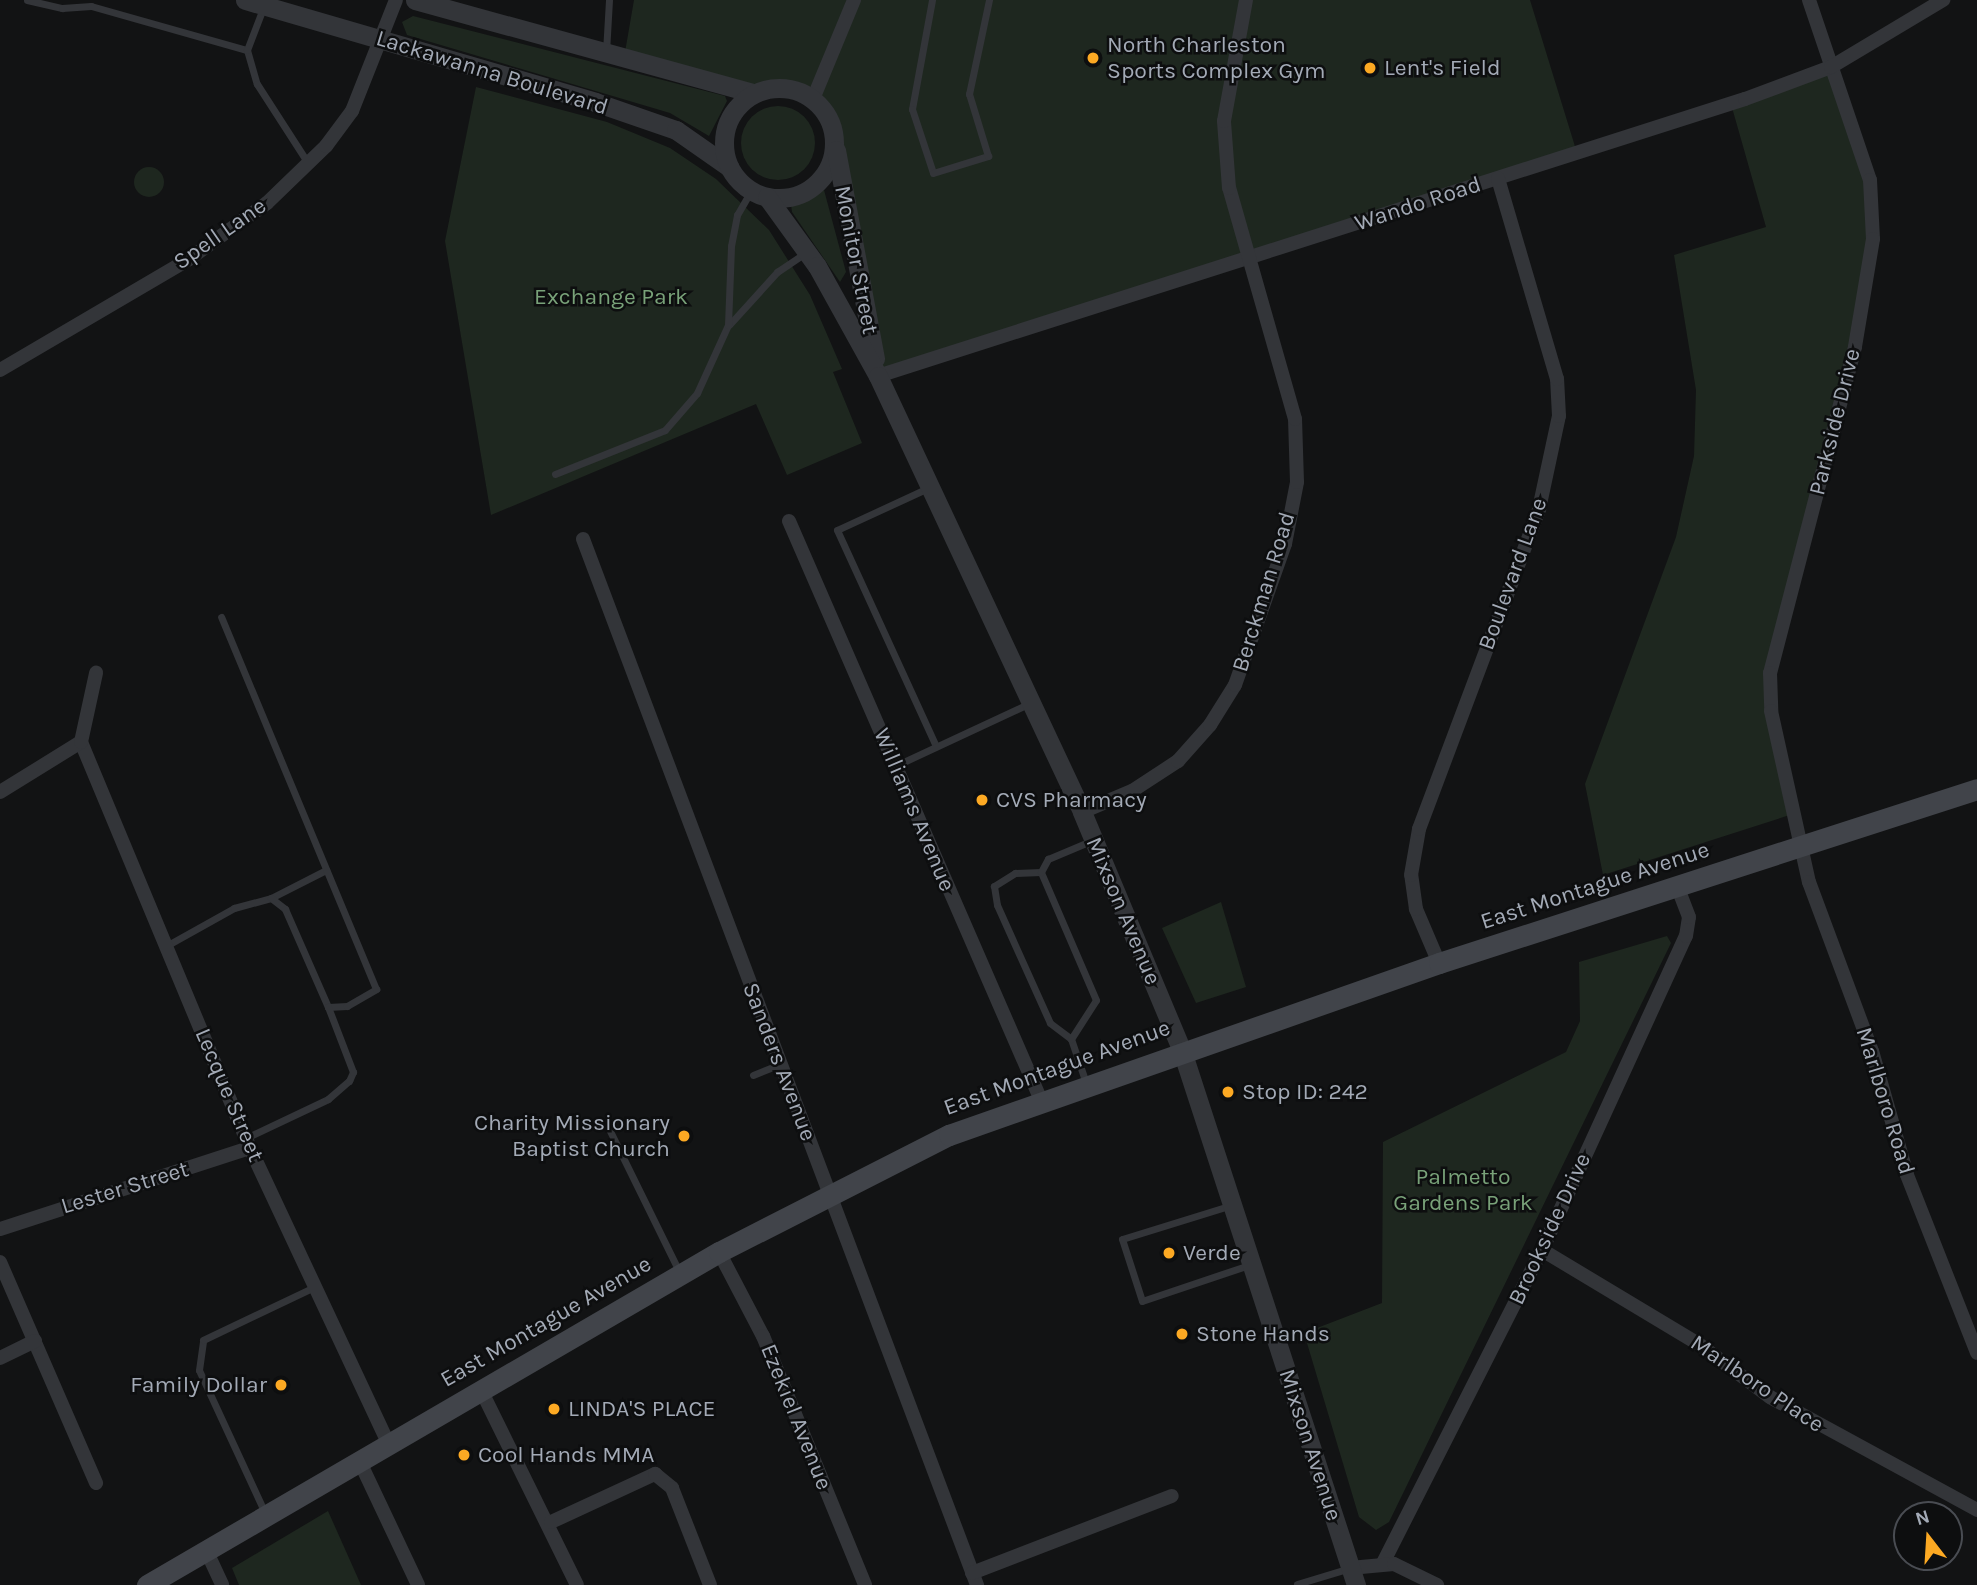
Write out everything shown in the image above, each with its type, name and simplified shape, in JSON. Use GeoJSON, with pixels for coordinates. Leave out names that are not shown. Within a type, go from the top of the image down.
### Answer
{"type":"FeatureCollection","features":[{"type":"Feature","properties":{"kind":"main road","name":"East Montague Avenue"},"geometry":{"type":"LineString","coordinates":[[146,1585],[719,1252],[829,1192],[1040,1098],[1439,963],[1678,888],[1977,789]]}},
{"type":"Feature","properties":{"kind":"street","name":"Spell Lane"},"geometry":{"type":"LineString","coordinates":[[0,370],[211,244],[308,163],[352,111],[396,0]]}},
{"type":"Feature","properties":{"kind":"street","name":"Lackawanna Boulevard"},"geometry":{"type":"LineString","coordinates":[[415,0],[753,93]]}},
{"type":"Feature","properties":{"kind":"street"},"geometry":{"type":"LineString","coordinates":[[813,99],[853,0]]}},
{"type":"Feature","properties":{"kind":"street","name":"Berckman Road"},"geometry":{"type":"LineString","coordinates":[[1082,812],[1167,768],[1210,725],[1235,685],[1284,544],[1297,482],[1295,419],[1229,188],[1224,121],[1246,0]]}},
{"type":"Feature","properties":{"kind":"street","name":"Parkside Drive"},"geometry":{"type":"LineString","coordinates":[[1803,846],[1776,746],[1770,673],[1855,347],[1873,239],[1870,180],[1809,0]]}},
{"type":"Feature","properties":{"kind":"street","name":"Wando Road"},"geometry":{"type":"LineString","coordinates":[[878,376],[1248,260],[1831,67],[1943,0]]}},
{"type":"Feature","properties":{"kind":"street","name":"Lackawanna Boulevard"},"geometry":{"type":"LineString","coordinates":[[255,3],[676,130],[729,167]]}},
{"type":"Feature","properties":{"kind":"street"},"geometry":{"type":"LineString","coordinates":[[759,194],[783,198],[813,186],[825,175],[834,144],[829,119],[813,99],[784,88],[753,93],[729,117],[724,133],[729,167],[759,194],[807,252],[878,376]]}},
{"type":"Feature","properties":{"kind":"street","name":"Monitor Street"},"geometry":{"type":"LineString","coordinates":[[834,144],[878,376]]}},
{"type":"Feature","properties":{"kind":"street","name":"Boulevard Lane"},"geometry":{"type":"LineString","coordinates":[[1439,963],[1416,909],[1411,874],[1419,829],[1539,509],[1559,416],[1557,379],[1497,178]]}},
{"type":"Feature","properties":{"kind":"street","name":"Mixson Avenue"},"geometry":{"type":"LineString","coordinates":[[878,376],[1082,812],[1182,1051],[1353,1577]]}},
{"type":"Feature","properties":{"kind":"street","name":"Williams Avenue"},"geometry":{"type":"LineString","coordinates":[[789,521],[1040,1098]]}},
{"type":"Feature","properties":{"kind":"street","name":"Sanders Avenue"},"geometry":{"type":"LineString","coordinates":[[583,539],[974,1579]]}},
{"type":"Feature","properties":{"kind":"street"},"geometry":{"type":"LineString","coordinates":[[0,792],[81,742],[96,673]]}},
{"type":"Feature","properties":{"kind":"street","name":"Lecque Street"},"geometry":{"type":"LineString","coordinates":[[81,742],[248,1143],[388,1443]]}},
{"type":"Feature","properties":{"kind":"street","name":"Marlboro Road"},"geometry":{"type":"LineString","coordinates":[[1803,846],[1907,1175],[1977,1353]]}},
{"type":"Feature","properties":{"kind":"street","name":"Brookside Drive"},"geometry":{"type":"LineString","coordinates":[[1383,1563],[1542,1250],[1686,936],[1689,917],[1678,888]]}},
{"type":"Feature","properties":{"kind":"street","name":"Lester Street"},"geometry":{"type":"LineString","coordinates":[[0,1229],[248,1143]]}},
{"type":"Feature","properties":{"kind":"street","name":"Marlboro Place"},"geometry":{"type":"LineString","coordinates":[[1542,1250],[1700,1345],[1770,1397],[1977,1510]]}},
{"type":"Feature","properties":{"kind":"street","name":"Ezekiel Avenue"},"geometry":{"type":"LineString","coordinates":[[719,1252],[763,1336],[865,1585]]}},
{"type":"Feature","properties":{"kind":"street"},"geometry":{"type":"LineString","coordinates":[[0,1262],[96,1483]]}},
{"type":"Feature","properties":{"kind":"street"},"geometry":{"type":"LineString","coordinates":[[0,1358],[35,1342]]}},
{"type":"Feature","properties":{"kind":"street"},"geometry":{"type":"LineString","coordinates":[[481,1390],[551,1522],[577,1585]]}},
{"type":"Feature","properties":{"kind":"street"},"geometry":{"type":"LineString","coordinates":[[359,1460],[418,1585]]}},
{"type":"Feature","properties":{"kind":"street"},"geometry":{"type":"LineString","coordinates":[[551,1522],[655,1474],[672,1488],[710,1585]]}},
{"type":"Feature","properties":{"kind":"street"},"geometry":{"type":"LineString","coordinates":[[974,1579],[1172,1496]]}},
{"type":"Feature","properties":{"kind":"street"},"geometry":{"type":"LineString","coordinates":[[206,1550],[222,1585]]}},
{"type":"Feature","properties":{"kind":"street"},"geometry":{"type":"LineString","coordinates":[[1353,1577],[1383,1563],[1437,1585]]}},
{"type":"Feature","properties":{"kind":"lane"},"geometry":{"type":"LineString","coordinates":[[27,0],[62,8],[92,3],[247,50]]}},
{"type":"Feature","properties":{"kind":"lane"},"geometry":{"type":"LineString","coordinates":[[606,53],[609,0]]}},
{"type":"Feature","properties":{"kind":"lane"},"geometry":{"type":"LineString","coordinates":[[932,0],[912,109],[933,173],[988,156],[969,94],[989,0]]}},
{"type":"Feature","properties":{"kind":"lane"},"geometry":{"type":"LineString","coordinates":[[255,3],[247,50],[257,84],[308,163]]}},
{"type":"Feature","properties":{"kind":"lane"},"geometry":{"type":"LineString","coordinates":[[728,325],[731,246],[737,215],[759,194]]}},
{"type":"Feature","properties":{"kind":"lane"},"geometry":{"type":"LineString","coordinates":[[555,474],[665,430],[696,393],[728,325],[777,272],[807,252]]}},
{"type":"Feature","properties":{"kind":"lane"},"geometry":{"type":"LineString","coordinates":[[930,487],[837,530],[936,746]]}},
{"type":"Feature","properties":{"kind":"lane"},"geometry":{"type":"LineString","coordinates":[[221,617],[376,989],[347,1006],[328,1007]]}},
{"type":"Feature","properties":{"kind":"lane"},"geometry":{"type":"LineString","coordinates":[[895,766],[1031,703]]}},
{"type":"Feature","properties":{"kind":"lane"},"geometry":{"type":"LineString","coordinates":[[1041,872],[1048,859],[1093,840]]}},
{"type":"Feature","properties":{"kind":"lane"},"geometry":{"type":"LineString","coordinates":[[166,946],[234,908],[271,898],[326,870]]}},
{"type":"Feature","properties":{"kind":"lane"},"geometry":{"type":"LineString","coordinates":[[1041,872],[1096,1000],[1071,1039]]}},
{"type":"Feature","properties":{"kind":"lane"},"geometry":{"type":"LineString","coordinates":[[1041,872],[1015,873],[994,886],[997,905],[1050,1023],[1071,1039],[1086,1083]]}},
{"type":"Feature","properties":{"kind":"lane"},"geometry":{"type":"LineString","coordinates":[[248,1143],[328,1098],[349,1081],[353,1072],[285,909],[271,898]]}},
{"type":"Feature","properties":{"kind":"lane"},"geometry":{"type":"LineString","coordinates":[[753,1074],[780,1064]]}},
{"type":"Feature","properties":{"kind":"lane"},"geometry":{"type":"LineString","coordinates":[[610,1131],[681,1274]]}},
{"type":"Feature","properties":{"kind":"lane"},"geometry":{"type":"LineString","coordinates":[[1233,1205],[1122,1239],[1142,1301],[1251,1265]]}},
{"type":"Feature","properties":{"kind":"lane"},"geometry":{"type":"LineString","coordinates":[[266,1514],[199,1370],[203,1340],[314,1287]]}},
{"type":"Feature","properties":{"kind":"lane"},"geometry":{"type":"LineString","coordinates":[[1297,1584],[1353,1577]]}},
{"type":"Feature","properties":{"kind":"green space"},"geometry":{"type":"Polygon","coordinates":[[[634,0],[1530,0],[1577,153],[878,376],[825,111],[799,91],[753,93],[624,58],[634,0]]]}},
{"type":"Feature","properties":{"kind":"green space"},"geometry":{"type":"Polygon","coordinates":[[[413,16],[725,96],[727,101],[709,136],[670,113],[407,35],[402,22],[413,16]]]}},
{"type":"Feature","properties":{"kind":"green space"},"geometry":{"type":"Polygon","coordinates":[[[1831,67],[1870,180],[1873,239],[1855,347],[1770,673],[1796,813],[1603,875],[1585,784],[1676,537],[1694,456],[1696,390],[1674,255],[1766,227],[1731,104],[1831,67]]]}},
{"type":"Feature","properties":{"kind":"green space","name":"Exchange Park"},"geometry":{"type":"Polygon","coordinates":[[[476,87],[607,122],[670,148],[716,179],[769,230],[810,295],[842,369],[833,372],[862,443],[787,475],[756,404],[491,515],[445,241],[476,87]]]}},
{"type":"Feature","properties":{"kind":"green space"},"geometry":{"type":"Polygon","coordinates":[[[771,106],[785,106],[799,112],[809,122],[815,143],[813,157],[799,174],[785,180],[771,180],[757,174],[747,164],[741,150],[741,136],[747,122],[757,112],[771,106]]]}},
{"type":"Feature","properties":{"kind":"green space"},"geometry":{"type":"Polygon","coordinates":[[[149,167],[160,171],[164,182],[160,193],[149,197],[138,193],[134,182],[138,171],[149,167]]]}},
{"type":"Feature","properties":{"kind":"green space"},"geometry":{"type":"Polygon","coordinates":[[[824,190],[846,272],[840,282],[792,212],[791,204],[824,190]]]}},
{"type":"Feature","properties":{"kind":"green space"},"geometry":{"type":"Polygon","coordinates":[[[1221,902],[1246,987],[1196,1003],[1162,928],[1221,902]]]}},
{"type":"Feature","properties":{"kind":"green space","name":"Palmetto Gardens Park"},"geometry":{"type":"Polygon","coordinates":[[[1667,936],[1671,943],[1389,1522],[1376,1530],[1359,1517],[1304,1333],[1382,1303],[1383,1142],[1566,1052],[1580,1021],[1579,962],[1667,936]]]}},
{"type":"Feature","properties":{"kind":"green space"},"geometry":{"type":"Polygon","coordinates":[[[328,1511],[361,1585],[239,1585],[232,1568],[328,1511]]]}},
{"type":"Feature","properties":{"kind":"place","name":"North Charleston Sports Complex Gym"},"geometry":{"type":"Point","coordinates":[1093,58]}},
{"type":"Feature","properties":{"kind":"place","name":"Lent's Field"},"geometry":{"type":"Point","coordinates":[1370,68]}},
{"type":"Feature","properties":{"kind":"place","name":"CVS Pharmacy"},"geometry":{"type":"Point","coordinates":[982,800]}},
{"type":"Feature","properties":{"kind":"place","name":"Stop ID: 242"},"geometry":{"type":"Point","coordinates":[1228,1092]}},
{"type":"Feature","properties":{"kind":"place","name":"Charity Missionary Baptist Church"},"geometry":{"type":"Point","coordinates":[684,1136]}},
{"type":"Feature","properties":{"kind":"place","name":"Verde"},"geometry":{"type":"Point","coordinates":[1169,1253]}},
{"type":"Feature","properties":{"kind":"place","name":"Stone Hands"},"geometry":{"type":"Point","coordinates":[1182,1334]}},
{"type":"Feature","properties":{"kind":"place","name":"Family Dollar"},"geometry":{"type":"Point","coordinates":[281,1385]}},
{"type":"Feature","properties":{"kind":"place","name":"LINDA'S PLACE"},"geometry":{"type":"Point","coordinates":[554,1409]}},
{"type":"Feature","properties":{"kind":"place","name":"Cool Hands MMA"},"geometry":{"type":"Point","coordinates":[464,1455]}}]}
